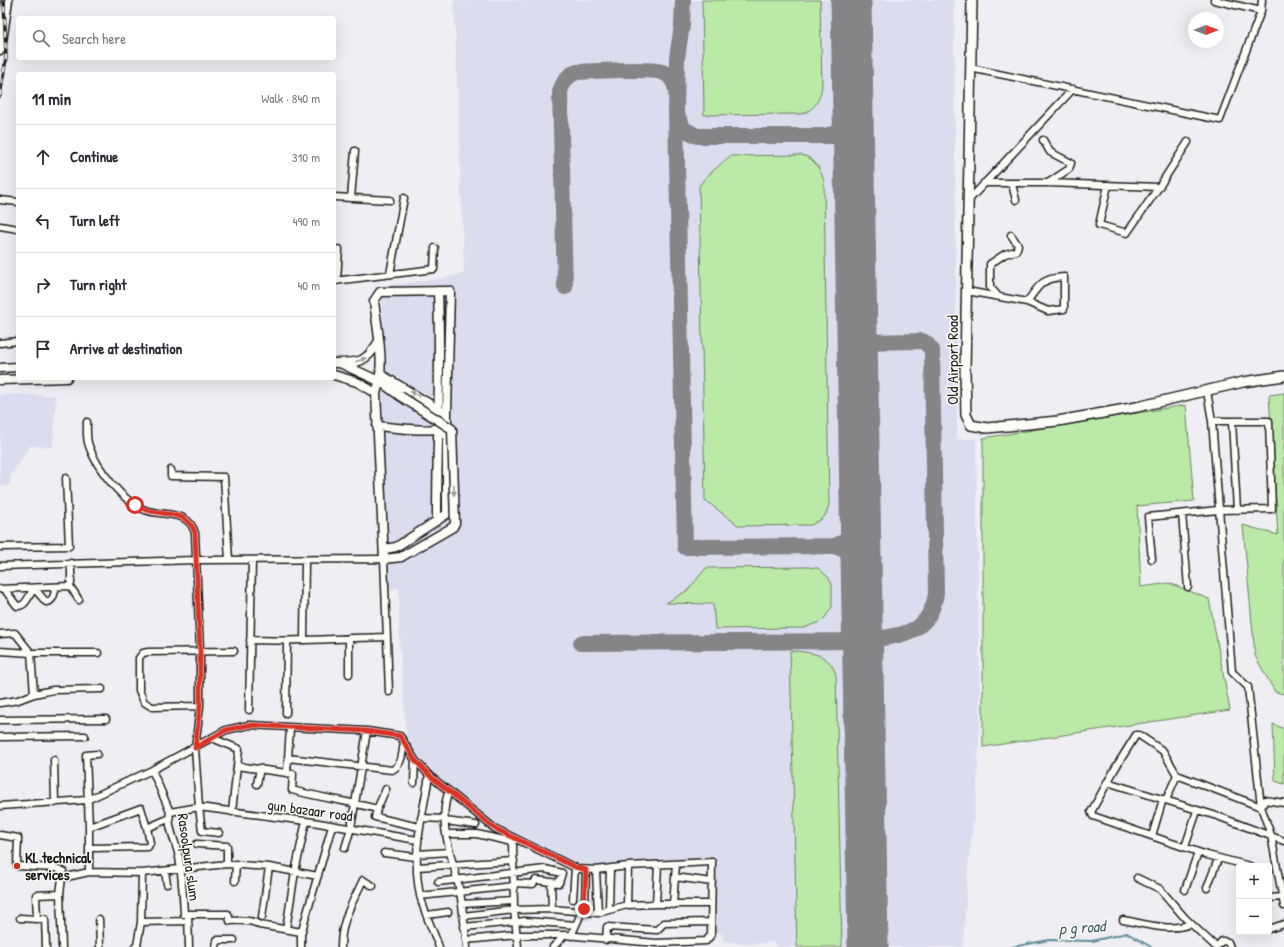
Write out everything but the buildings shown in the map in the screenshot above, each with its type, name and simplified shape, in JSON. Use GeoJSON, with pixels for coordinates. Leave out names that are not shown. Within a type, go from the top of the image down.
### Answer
{"type":"FeatureCollection","features":[{"type":"Feature","properties":{"kind":"main road"},"geometry":{"type":"LineString","coordinates":[[0,19],[5,0]]}},
{"type":"Feature","properties":{"kind":"main road"},"geometry":{"type":"LineString","coordinates":[[0,50],[5,0]]}},
{"type":"Feature","properties":{"kind":"main road","name":"Old Airport Road"},"geometry":{"type":"LineString","coordinates":[[972,0],[965,406],[966,415],[971,425],[987,428],[1058,421],[1137,407],[1243,382],[1284,376]]}},
{"type":"Feature","properties":{"kind":"street"},"geometry":{"type":"LineString","coordinates":[[1214,0],[1261,11]]}},
{"type":"Feature","properties":{"kind":"street"},"geometry":{"type":"LineString","coordinates":[[970,68],[1220,120],[1261,11],[1262,0]]}},
{"type":"Feature","properties":{"kind":"street"},"geometry":{"type":"LineString","coordinates":[[968,200],[1073,89]]}},
{"type":"Feature","properties":{"kind":"street"},"geometry":{"type":"LineString","coordinates":[[1043,140],[1050,152],[1071,163],[1069,169],[1048,183]]}},
{"type":"Feature","properties":{"kind":"street"},"geometry":{"type":"LineString","coordinates":[[1108,185],[1100,226],[1126,233],[1159,187],[1188,142]]}},
{"type":"Feature","properties":{"kind":"street"},"geometry":{"type":"LineString","coordinates":[[351,198],[355,152]]}},
{"type":"Feature","properties":{"kind":"street"},"geometry":{"type":"LineString","coordinates":[[984,183],[1048,183],[1159,187]]}},
{"type":"Feature","properties":{"kind":"street"},"geometry":{"type":"LineString","coordinates":[[1012,184],[1016,200]]}},
{"type":"Feature","properties":{"kind":"street"},"geometry":{"type":"LineString","coordinates":[[336,197],[390,200]]}},
{"type":"Feature","properties":{"kind":"street"},"geometry":{"type":"LineString","coordinates":[[390,274],[404,198]]}},
{"type":"Feature","properties":{"kind":"street"},"geometry":{"type":"LineString","coordinates":[[0,200],[16,202]]}},
{"type":"Feature","properties":{"kind":"street"},"geometry":{"type":"LineString","coordinates":[[0,226],[16,228]]}},
{"type":"Feature","properties":{"kind":"street"},"geometry":{"type":"LineString","coordinates":[[997,295],[990,287],[990,264],[1005,254],[1016,251],[1018,245],[1011,235]]}},
{"type":"Feature","properties":{"kind":"street"},"geometry":{"type":"LineString","coordinates":[[339,249],[336,281],[434,269],[435,248]]}},
{"type":"Feature","properties":{"kind":"street"},"geometry":{"type":"LineString","coordinates":[[967,291],[997,295],[1026,302],[1048,311],[1064,309],[1064,278],[1049,278],[1038,287],[1026,302]]}},
{"type":"Feature","properties":{"kind":"street"},"geometry":{"type":"LineString","coordinates":[[438,291],[439,409]]}},
{"type":"Feature","properties":{"kind":"street"},"geometry":{"type":"LineString","coordinates":[[385,549],[396,547],[447,514],[446,413],[450,291],[380,292],[374,301],[379,341],[380,378],[376,393],[385,549],[386,637],[389,692]]}},
{"type":"Feature","properties":{"kind":"street"},"geometry":{"type":"LineString","coordinates":[[0,343],[16,340]]}},
{"type":"Feature","properties":{"kind":"street"},"geometry":{"type":"LineString","coordinates":[[337,363],[366,359],[379,341]]}},
{"type":"Feature","properties":{"kind":"street"},"geometry":{"type":"LineString","coordinates":[[337,363],[380,378],[443,412],[444,417],[440,428],[438,429],[437,521]]}},
{"type":"Feature","properties":{"kind":"street"},"geometry":{"type":"LineString","coordinates":[[0,368],[15,367],[11,380]]}},
{"type":"Feature","properties":{"kind":"street"},"geometry":{"type":"LineString","coordinates":[[336,376],[357,382],[376,393]]}},
{"type":"Feature","properties":{"kind":"street"},"geometry":{"type":"LineString","coordinates":[[0,566],[195,560],[384,559],[401,557],[453,527],[455,523],[452,429],[400,396],[380,378]]}},
{"type":"Feature","properties":{"kind":"street"},"geometry":{"type":"LineString","coordinates":[[0,380],[16,380]]}},
{"type":"Feature","properties":{"kind":"street"},"geometry":{"type":"LineString","coordinates":[[1207,391],[1212,421],[1232,672],[1248,687],[1261,807],[1271,835],[1272,863]]}},
{"type":"Feature","properties":{"kind":"street"},"geometry":{"type":"LineString","coordinates":[[1152,559],[1148,517],[1218,510],[1272,509],[1269,421],[1212,421]]}},
{"type":"Feature","properties":{"kind":"street"},"geometry":{"type":"LineString","coordinates":[[87,422],[89,446],[110,481],[123,495],[135,505],[146,510],[182,516],[193,526],[195,533],[200,651],[200,706],[195,748],[199,806],[202,831],[219,833]]}},
{"type":"Feature","properties":{"kind":"street"},"geometry":{"type":"LineString","coordinates":[[1232,422],[1237,510]]}},
{"type":"Feature","properties":{"kind":"street"},"geometry":{"type":"LineString","coordinates":[[377,426],[438,429]]}},
{"type":"Feature","properties":{"kind":"street"},"geometry":{"type":"LineString","coordinates":[[172,470],[172,476],[224,477],[228,560]]}},
{"type":"Feature","properties":{"kind":"street"},"geometry":{"type":"LineString","coordinates":[[0,547],[69,546],[66,478]]}},
{"type":"Feature","properties":{"kind":"street"},"geometry":{"type":"LineString","coordinates":[[1182,514],[1188,587]]}},
{"type":"Feature","properties":{"kind":"street"},"geometry":{"type":"LineString","coordinates":[[249,710],[252,560]]}},
{"type":"Feature","properties":{"kind":"street"},"geometry":{"type":"LineString","coordinates":[[304,639],[305,560]]}},
{"type":"Feature","properties":{"kind":"street"},"geometry":{"type":"LineString","coordinates":[[71,563],[70,586],[79,600]]}},
{"type":"Feature","properties":{"kind":"street"},"geometry":{"type":"LineString","coordinates":[[3,589],[70,586]]}},
{"type":"Feature","properties":{"kind":"street"},"geometry":{"type":"LineString","coordinates":[[34,588],[46,602],[49,602],[52,600],[56,587]]}},
{"type":"Feature","properties":{"kind":"street"},"geometry":{"type":"LineString","coordinates":[[3,589],[17,606],[20,606],[24,605],[34,588]]}},
{"type":"Feature","properties":{"kind":"street"},"geometry":{"type":"LineString","coordinates":[[0,634],[15,633],[31,653],[34,694]]}},
{"type":"Feature","properties":{"kind":"street"},"geometry":{"type":"LineString","coordinates":[[250,640],[287,641],[304,639],[386,637]]}},
{"type":"Feature","properties":{"kind":"street"},"geometry":{"type":"LineString","coordinates":[[349,638],[349,674]]}},
{"type":"Feature","properties":{"kind":"street"},"geometry":{"type":"LineString","coordinates":[[286,713],[287,641]]}},
{"type":"Feature","properties":{"kind":"street"},"geometry":{"type":"LineString","coordinates":[[0,651],[31,653],[98,653]]}},
{"type":"Feature","properties":{"kind":"street"},"geometry":{"type":"LineString","coordinates":[[200,706],[148,706],[141,698],[138,682],[139,658],[143,653],[234,651]]}},
{"type":"Feature","properties":{"kind":"street"},"geometry":{"type":"LineString","coordinates":[[0,703],[18,700],[34,694],[53,690],[102,689]]}},
{"type":"Feature","properties":{"kind":"street"},"geometry":{"type":"LineString","coordinates":[[0,720],[106,719]]}},
{"type":"Feature","properties":{"kind":"street"},"geometry":{"type":"LineString","coordinates":[[0,806],[87,800],[152,770],[226,730],[249,725],[367,731],[395,734],[400,736],[415,760],[429,775],[449,791],[494,828],[515,840],[575,867],[586,870],[596,870],[628,866],[712,862],[711,935],[706,941],[656,944],[568,936],[517,935],[466,944],[460,891],[450,852],[445,820],[444,804],[449,791]]}},
{"type":"Feature","properties":{"kind":"street"},"geometry":{"type":"LineString","coordinates":[[287,773],[290,728]]}},
{"type":"Feature","properties":{"kind":"street"},"geometry":{"type":"LineString","coordinates":[[345,848],[351,828],[367,731]]}},
{"type":"Feature","properties":{"kind":"street"},"geometry":{"type":"LineString","coordinates":[[1236,863],[1218,859],[1185,846],[1093,816],[1091,812],[1107,782],[1136,735],[1139,735],[1163,751],[1177,774],[1261,807]]}},
{"type":"Feature","properties":{"kind":"street"},"geometry":{"type":"LineString","coordinates":[[0,737],[85,736]]}},
{"type":"Feature","properties":{"kind":"street"},"geometry":{"type":"LineString","coordinates":[[212,738],[240,748],[232,812]]}},
{"type":"Feature","properties":{"kind":"street"},"geometry":{"type":"LineString","coordinates":[[288,758],[392,770],[400,764],[404,742]]}},
{"type":"Feature","properties":{"kind":"street"},"geometry":{"type":"LineString","coordinates":[[89,872],[90,848],[86,755],[97,754]]}},
{"type":"Feature","properties":{"kind":"street"},"geometry":{"type":"LineString","coordinates":[[54,760],[55,803]]}},
{"type":"Feature","properties":{"kind":"street"},"geometry":{"type":"LineString","coordinates":[[414,783],[415,760]]}},
{"type":"Feature","properties":{"kind":"street"},"geometry":{"type":"LineString","coordinates":[[237,766],[260,768],[293,774],[292,790],[320,798],[355,802],[377,809]]}},
{"type":"Feature","properties":{"kind":"street"},"geometry":{"type":"LineString","coordinates":[[257,784],[260,768]]}},
{"type":"Feature","properties":{"kind":"street","name":"Rasoolpura slum"},"geometry":{"type":"LineString","coordinates":[[152,770],[170,812],[168,819],[179,856],[184,914],[188,914],[187,921],[189,947]]}},
{"type":"Feature","properties":{"kind":"street"},"geometry":{"type":"LineString","coordinates":[[1152,836],[1164,800],[1177,774]]}},
{"type":"Feature","properties":{"kind":"street"},"geometry":{"type":"LineString","coordinates":[[429,775],[419,827],[416,856],[420,896],[440,947]]}},
{"type":"Feature","properties":{"kind":"street"},"geometry":{"type":"LineString","coordinates":[[1107,782],[1271,835],[1284,841]]}},
{"type":"Feature","properties":{"kind":"street"},"geometry":{"type":"LineString","coordinates":[[386,789],[375,817],[419,827]]}},
{"type":"Feature","properties":{"kind":"street"},"geometry":{"type":"LineString","coordinates":[[1261,807],[1265,800],[1284,803]]}},
{"type":"Feature","properties":{"kind":"street"},"geometry":{"type":"LineString","coordinates":[[170,812],[199,806]]}},
{"type":"Feature","properties":{"kind":"street","name":"gun bazaar road"},"geometry":{"type":"LineString","coordinates":[[199,806],[232,812],[351,828],[417,840]]}},
{"type":"Feature","properties":{"kind":"street"},"geometry":{"type":"LineString","coordinates":[[89,826],[141,808],[150,843],[148,847],[90,848]]}},
{"type":"Feature","properties":{"kind":"street"},"geometry":{"type":"LineString","coordinates":[[1185,846],[1197,811]]}},
{"type":"Feature","properties":{"kind":"street"},"geometry":{"type":"LineString","coordinates":[[421,818],[476,825]]}},
{"type":"Feature","properties":{"kind":"street"},"geometry":{"type":"LineString","coordinates":[[147,828],[168,819]]}},
{"type":"Feature","properties":{"kind":"street"},"geometry":{"type":"LineString","coordinates":[[286,929],[294,872],[306,821]]}},
{"type":"Feature","properties":{"kind":"street"},"geometry":{"type":"LineString","coordinates":[[301,947],[302,932],[332,826]]}},
{"type":"Feature","properties":{"kind":"street"},"geometry":{"type":"LineString","coordinates":[[447,834],[477,834],[515,840]]}},
{"type":"Feature","properties":{"kind":"street"},"geometry":{"type":"LineString","coordinates":[[0,835],[18,838],[17,866],[55,868],[63,871]]}},
{"type":"Feature","properties":{"kind":"street"},"geometry":{"type":"LineString","coordinates":[[515,840],[514,910],[518,947]]}},
{"type":"Feature","properties":{"kind":"street"},"geometry":{"type":"LineString","coordinates":[[197,844],[227,846],[227,864]]}},
{"type":"Feature","properties":{"kind":"street"},"geometry":{"type":"LineString","coordinates":[[384,853],[416,856],[450,852]]}},
{"type":"Feature","properties":{"kind":"street"},"geometry":{"type":"LineString","coordinates":[[1185,890],[1198,852]]}},
{"type":"Feature","properties":{"kind":"street"},"geometry":{"type":"LineString","coordinates":[[1208,888],[1218,859]]}},
{"type":"Feature","properties":{"kind":"street"},"geometry":{"type":"LineString","coordinates":[[417,866],[453,866],[514,861]]}},
{"type":"Feature","properties":{"kind":"street"},"geometry":{"type":"LineString","coordinates":[[62,947],[60,894],[62,878],[89,872],[142,873],[227,864],[268,867],[318,876]]}},
{"type":"Feature","properties":{"kind":"street"},"geometry":{"type":"LineString","coordinates":[[235,881],[236,864]]}},
{"type":"Feature","properties":{"kind":"street"},"geometry":{"type":"LineString","coordinates":[[674,904],[676,864]]}},
{"type":"Feature","properties":{"kind":"street"},"geometry":{"type":"LineString","coordinates":[[656,904],[658,865]]}},
{"type":"Feature","properties":{"kind":"street"},"geometry":{"type":"LineString","coordinates":[[627,906],[628,866]]}},
{"type":"Feature","properties":{"kind":"street"},"geometry":{"type":"LineString","coordinates":[[1272,866],[1284,906]]}},
{"type":"Feature","properties":{"kind":"street"},"geometry":{"type":"LineString","coordinates":[[262,917],[268,867]]}},
{"type":"Feature","properties":{"kind":"street"},"geometry":{"type":"LineString","coordinates":[[573,899],[575,867]]}},
{"type":"Feature","properties":{"kind":"street"},"geometry":{"type":"LineString","coordinates":[[420,896],[533,884],[536,880],[559,883],[562,873],[545,869],[438,882]]}},
{"type":"Feature","properties":{"kind":"street"},"geometry":{"type":"LineString","coordinates":[[609,909],[610,869]]}},
{"type":"Feature","properties":{"kind":"street"},"geometry":{"type":"LineString","coordinates":[[553,947],[568,936],[582,913],[585,904],[586,870]]}},
{"type":"Feature","properties":{"kind":"street"},"geometry":{"type":"LineString","coordinates":[[596,870],[598,913]]}},
{"type":"Feature","properties":{"kind":"street"},"geometry":{"type":"LineString","coordinates":[[166,871],[166,884]]}},
{"type":"Feature","properties":{"kind":"street"},"geometry":{"type":"LineString","coordinates":[[135,947],[137,946],[141,922],[142,873]]}},
{"type":"Feature","properties":{"kind":"street"},"geometry":{"type":"LineString","coordinates":[[675,877],[712,882]]}},
{"type":"Feature","properties":{"kind":"street"},"geometry":{"type":"LineString","coordinates":[[1137,878],[1160,889],[1192,924],[1216,947],[1222,941],[1228,942],[1230,947]]}},
{"type":"Feature","properties":{"kind":"street"},"geometry":{"type":"LineString","coordinates":[[341,947],[341,931],[344,920],[363,880],[373,886]]}},
{"type":"Feature","properties":{"kind":"street"},"geometry":{"type":"LineString","coordinates":[[551,882],[552,909]]}},
{"type":"Feature","properties":{"kind":"street"},"geometry":{"type":"LineString","coordinates":[[37,919],[36,895],[60,894]]}},
{"type":"Feature","properties":{"kind":"street"},"geometry":{"type":"LineString","coordinates":[[1272,898],[1282,897]]}},
{"type":"Feature","properties":{"kind":"street"},"geometry":{"type":"LineString","coordinates":[[462,904],[514,901]]}},
{"type":"Feature","properties":{"kind":"street"},"geometry":{"type":"LineString","coordinates":[[463,916],[514,910],[552,909],[582,913],[598,913],[609,909],[627,906],[656,904],[711,904]]}},
{"type":"Feature","properties":{"kind":"street"},"geometry":{"type":"LineString","coordinates":[[427,915],[448,912]]}},
{"type":"Feature","properties":{"kind":"street"},"geometry":{"type":"LineString","coordinates":[[188,914],[228,914],[230,921],[257,923],[259,926],[302,932]]}},
{"type":"Feature","properties":{"kind":"street"},"geometry":{"type":"LineString","coordinates":[[20,918],[45,919],[46,947]]}},
{"type":"Feature","properties":{"kind":"street"},"geometry":{"type":"LineString","coordinates":[[99,919],[100,947]]}},
{"type":"Feature","properties":{"kind":"street"},"geometry":{"type":"LineString","coordinates":[[1123,920],[1165,929],[1180,928],[1192,924]]}},
{"type":"Feature","properties":{"kind":"street"},"geometry":{"type":"LineString","coordinates":[[141,922],[187,921]]}},
{"type":"Feature","properties":{"kind":"street"},"geometry":{"type":"LineString","coordinates":[[464,927],[515,922],[576,925]]}},
{"type":"Feature","properties":{"kind":"street"},"geometry":{"type":"LineString","coordinates":[[606,940],[607,927],[657,930],[664,923],[710,922]]}},
{"type":"Feature","properties":{"kind":"street"},"geometry":{"type":"LineString","coordinates":[[1272,928],[1284,924]]}},
{"type":"Feature","properties":{"kind":"street"},"geometry":{"type":"LineString","coordinates":[[216,947],[217,940],[234,940]]}},
{"type":"Feature","properties":{"kind":"shaded area"},"geometry":{"type":"Polygon","coordinates":[[[454,0],[954,0],[957,439],[976,439],[980,716],[977,791],[968,867],[963,947],[778,947],[774,942],[747,944],[723,941],[722,934],[713,931],[714,859],[592,868],[526,842],[497,827],[469,806],[407,746],[399,634],[399,588],[389,589],[381,439],[382,286],[444,278],[464,273],[454,0]]]}},
{"type":"Feature","properties":{"kind":"shaded area"},"geometry":{"type":"Polygon","coordinates":[[[0,394],[56,396],[53,447],[30,446],[11,475],[10,486],[0,486],[0,394]]]}},
{"type":"Feature","properties":{"kind":"green space"},"geometry":{"type":"Polygon","coordinates":[[[702,0],[820,0],[822,86],[820,96],[816,104],[810,110],[801,114],[704,115],[702,0]]]}},
{"type":"Feature","properties":{"kind":"green space"},"geometry":{"type":"Polygon","coordinates":[[[802,155],[814,162],[822,174],[824,183],[829,505],[826,514],[822,519],[811,525],[739,526],[705,500],[699,186],[706,177],[730,156],[802,155]]]}},
{"type":"Feature","properties":{"kind":"green space"},"geometry":{"type":"Polygon","coordinates":[[[1284,393],[1284,694],[1275,692],[1255,656],[1243,525],[1278,535],[1269,395],[1284,393]]]}},
{"type":"Feature","properties":{"kind":"green space"},"geometry":{"type":"Polygon","coordinates":[[[1186,405],[1194,501],[1137,506],[1141,587],[1169,583],[1209,599],[1230,710],[983,747],[983,438],[1186,405]]]}},
{"type":"Feature","properties":{"kind":"green space"},"geometry":{"type":"Polygon","coordinates":[[[706,568],[818,568],[828,577],[832,584],[832,607],[824,619],[803,628],[715,629],[713,604],[666,603],[688,590],[706,568]]]}},
{"type":"Feature","properties":{"kind":"green space"},"geometry":{"type":"Polygon","coordinates":[[[790,651],[812,653],[824,658],[829,662],[836,675],[842,947],[797,947],[790,651]]]}},
{"type":"Feature","properties":{"kind":"green space"},"geometry":{"type":"Polygon","coordinates":[[[1273,724],[1284,729],[1284,784],[1275,781],[1273,724]]]}},
{"type":"Feature","properties":{"kind":"waterway","name":"p g road"},"geometry":{"type":"LineString","coordinates":[[1012,947],[1049,940],[1092,941],[1127,933],[1151,947]]}},
{"type":"Feature","properties":{"kind":"taxiway"},"geometry":{"type":"LineString","coordinates":[[683,0],[682,25],[677,58],[676,112],[685,547],[834,546],[848,539],[852,535],[857,527],[860,517]]}},
{"type":"Feature","properties":{"kind":"taxiway"},"geometry":{"type":"LineString","coordinates":[[565,287],[560,92],[564,82],[568,77],[577,72],[646,70],[665,73],[672,79],[676,91]]}},
{"type":"Feature","properties":{"kind":"taxiway"},"geometry":{"type":"LineString","coordinates":[[828,135],[845,128],[851,120],[854,111]]}},
{"type":"Feature","properties":{"kind":"taxiway"},"geometry":{"type":"LineString","coordinates":[[676,113],[684,129],[697,136],[833,136],[841,139],[847,144],[852,150],[855,158]]}},
{"type":"Feature","properties":{"kind":"taxiway"},"geometry":{"type":"LineString","coordinates":[[581,643],[863,641],[900,635],[920,626],[927,618],[933,607],[936,593],[932,350],[922,341],[858,342]]}},
{"type":"Feature","properties":{"kind":"taxiway"},"geometry":{"type":"LineString","coordinates":[[834,546],[844,550],[852,556],[858,563],[862,572]]}},
{"type":"Feature","properties":{"kind":"runway"},"geometry":{"type":"LineString","coordinates":[[851,0],[868,947]]}},
{"type":"Feature","properties":{"kind":"railway"},"geometry":{"type":"LineString","coordinates":[[0,96],[6,58],[4,0]]}},
{"type":"Feature","properties":{"kind":"place","name":"KL technical services"},"geometry":{"type":"Point","coordinates":[17,866]}},
{"type":"Feature","properties":{"kind":"route"},"geometry":{"type":"LineString","coordinates":[[135,505],[146,510],[162,514],[182,516],[193,526],[195,533],[200,651],[200,706],[195,748],[226,730],[249,725],[367,731],[395,734],[400,736],[415,760],[429,775],[494,828],[575,867],[586,870],[584,909]]}}]}
